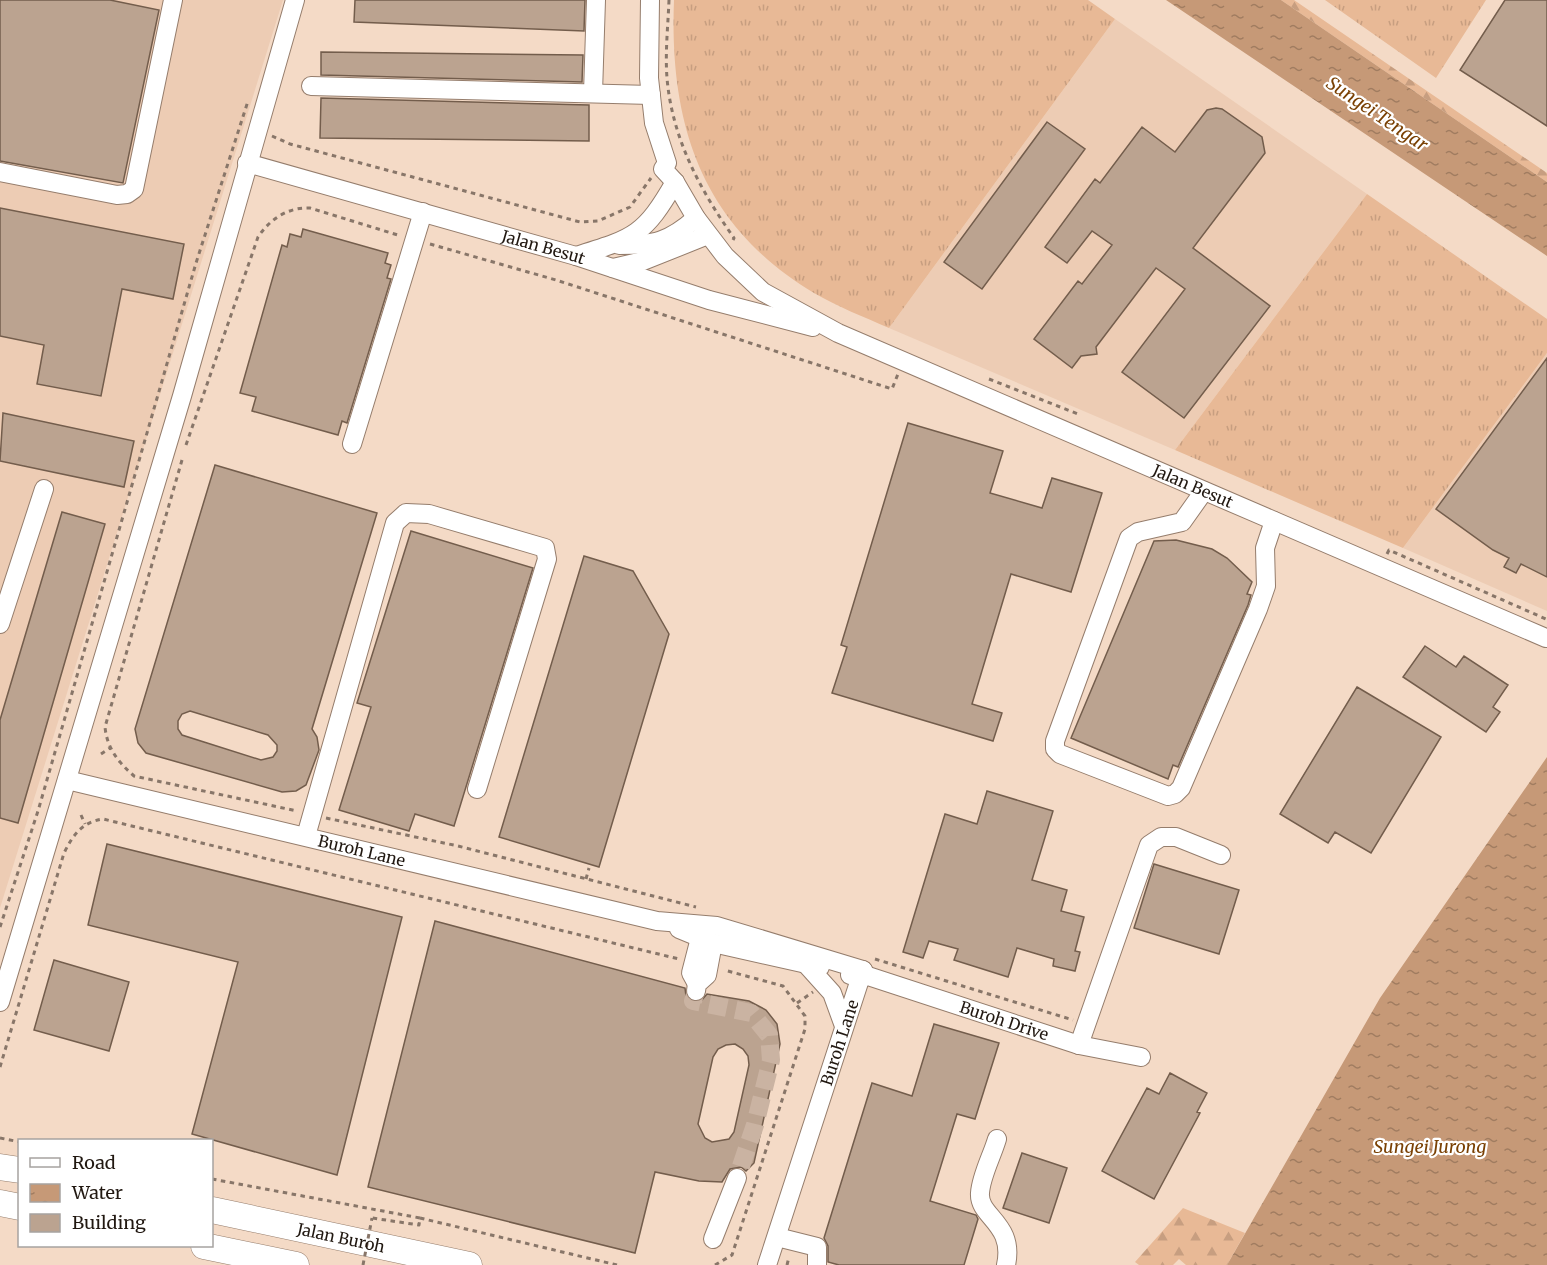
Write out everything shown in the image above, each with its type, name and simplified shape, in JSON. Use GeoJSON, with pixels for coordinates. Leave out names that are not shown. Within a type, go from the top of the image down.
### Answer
{"type":"FeatureCollection","features":[{"type":"Feature","properties":{"kind":"highway"},"geometry":{"type":"LineString","coordinates":[[0,1167],[18,1170]]}},
{"type":"Feature","properties":{"kind":"highway"},"geometry":{"type":"LineString","coordinates":[[0,1203],[18,1207]]}},
{"type":"Feature","properties":{"kind":"highway","name":"Jalan Buroh"},"geometry":{"type":"LineString","coordinates":[[217,1208],[469,1265]]}},
{"type":"Feature","properties":{"kind":"highway"},"geometry":{"type":"LineString","coordinates":[[212,1247],[265,1261],[296,1265]]}},
{"type":"Feature","properties":{"kind":"street"},"geometry":{"type":"LineString","coordinates":[[0,172],[117,195],[131,192],[173,0]]}},
{"type":"Feature","properties":{"kind":"street"},"geometry":{"type":"LineString","coordinates":[[0,1002],[182,396],[295,0]]}},
{"type":"Feature","properties":{"kind":"street"},"geometry":{"type":"LineString","coordinates":[[592,93],[596,0]]}},
{"type":"Feature","properties":{"kind":"street"},"geometry":{"type":"LineString","coordinates":[[650,0],[651,95],[654,123],[667,163],[663,169]]}},
{"type":"Feature","properties":{"kind":"street"},"geometry":{"type":"LineString","coordinates":[[311,86],[651,95]]}},
{"type":"Feature","properties":{"kind":"street","name":"Jalan Besut"},"geometry":{"type":"LineString","coordinates":[[247,162],[576,256],[709,300],[838,333]]}},
{"type":"Feature","properties":{"kind":"street","name":"Jalan Besut"},"geometry":{"type":"LineString","coordinates":[[663,169],[675,182],[696,218],[725,256],[763,292],[838,333],[1546,638]]}},
{"type":"Feature","properties":{"kind":"street"},"geometry":{"type":"LineString","coordinates":[[576,256],[614,244],[636,234],[654,218],[675,182]]}},
{"type":"Feature","properties":{"kind":"street"},"geometry":{"type":"LineString","coordinates":[[352,444],[423,212]]}},
{"type":"Feature","properties":{"kind":"street"},"geometry":{"type":"LineString","coordinates":[[614,244],[648,245],[667,240],[696,218]]}},
{"type":"Feature","properties":{"kind":"street"},"geometry":{"type":"LineString","coordinates":[[612,268],[643,261],[708,235]]}},
{"type":"Feature","properties":{"kind":"street"},"geometry":{"type":"LineString","coordinates":[[0,624],[44,489]]}},
{"type":"Feature","properties":{"kind":"street"},"geometry":{"type":"LineString","coordinates":[[1204,490],[1182,522],[1138,532],[1129,538],[1055,741],[1055,749],[1060,754],[1168,795],[1175,794],[1181,788],[1258,609],[1266,586],[1265,548],[1274,521]]}},
{"type":"Feature","properties":{"kind":"street"},"geometry":{"type":"LineString","coordinates":[[306,836],[395,523],[406,513],[429,514],[545,548],[547,559],[477,789]]}},
{"type":"Feature","properties":{"kind":"street","name":"Buroh Lane"},"geometry":{"type":"LineString","coordinates":[[67,780],[657,921],[710,936]]}},
{"type":"Feature","properties":{"kind":"street"},"geometry":{"type":"LineString","coordinates":[[1079,1045],[1149,845],[1161,837],[1176,837],[1221,855]]}},
{"type":"Feature","properties":{"kind":"street"},"geometry":{"type":"LineString","coordinates":[[696,988],[707,975],[701,964],[710,936]]}},
{"type":"Feature","properties":{"kind":"street"},"geometry":{"type":"LineString","coordinates":[[710,936],[805,963],[832,993],[844,1026]]}},
{"type":"Feature","properties":{"kind":"street"},"geometry":{"type":"LineString","coordinates":[[710,936],[865,970]]}},
{"type":"Feature","properties":{"kind":"street","name":"Buroh Drive"},"geometry":{"type":"LineString","coordinates":[[805,963],[865,970],[1079,1045],[1141,1057]]}},
{"type":"Feature","properties":{"kind":"street","name":"Buroh Lane"},"geometry":{"type":"LineString","coordinates":[[773,1264],[785,1239],[844,1026],[865,970]]}},
{"type":"Feature","properties":{"kind":"street"},"geometry":{"type":"LineString","coordinates":[[997,1139],[980,1194],[983,1207],[1007,1237],[1006,1265]]}},
{"type":"Feature","properties":{"kind":"street"},"geometry":{"type":"LineString","coordinates":[[712,1239],[737,1178]]}},
{"type":"Feature","properties":{"kind":"street"},"geometry":{"type":"LineString","coordinates":[[785,1239],[818,1247],[817,1265]]}},
{"type":"Feature","properties":{"kind":"path"},"geometry":{"type":"LineString","coordinates":[[669,0],[667,78],[675,124],[709,202],[734,238],[725,256]]}},
{"type":"Feature","properties":{"kind":"path"},"geometry":{"type":"LineString","coordinates":[[0,927],[38,811],[196,263],[251,91]]}},
{"type":"Feature","properties":{"kind":"path"},"geometry":{"type":"LineString","coordinates":[[268,132],[275,139],[290,144],[580,222],[598,222],[630,207],[648,181],[663,169]]}},
{"type":"Feature","properties":{"kind":"path"},"geometry":{"type":"LineString","coordinates":[[706,909],[458,846],[134,776],[122,765],[110,748],[106,739],[105,727],[184,452],[258,237],[266,224],[298,208],[310,208],[556,280],[892,389],[904,361]]}},
{"type":"Feature","properties":{"kind":"path"},"geometry":{"type":"LineString","coordinates":[[100,754],[110,748]]}},
{"type":"Feature","properties":{"kind":"path"},"geometry":{"type":"LineString","coordinates":[[81,815],[85,824]]}},
{"type":"Feature","properties":{"kind":"path"},"geometry":{"type":"LineString","coordinates":[[0,1066],[64,853],[72,837],[85,824],[103,819],[701,964],[783,986],[805,1016],[805,1029],[732,1255],[716,1265]]}},
{"type":"Feature","properties":{"kind":"path"},"geometry":{"type":"LineString","coordinates":[[586,879],[589,868]]}},
{"type":"Feature","properties":{"kind":"path"},"geometry":{"type":"LineString","coordinates":[[865,970],[1086,1024]]}},
{"type":"Feature","properties":{"kind":"path"},"geometry":{"type":"LineString","coordinates":[[0,1138],[18,1142]]}},
{"type":"Feature","properties":{"kind":"path"},"geometry":{"type":"LineString","coordinates":[[213,1179],[420,1218],[617,1265]]}},
{"type":"Feature","properties":{"kind":"path"},"geometry":{"type":"LineString","coordinates":[[363,1265],[372,1218],[419,1225],[420,1218]]}},
{"type":"Feature","properties":{"kind":"path"},"geometry":{"type":"LineString","coordinates":[[773,1264],[785,1239]]}},
{"type":"Feature","properties":{"kind":"shaded area"},"geometry":{"type":"Polygon","coordinates":[[[0,0],[283,0],[0,908],[0,0]]]}},
{"type":"Feature","properties":{"kind":"shaded area"},"geometry":{"type":"Polygon","coordinates":[[[1115,19],[1367,194],[1175,450],[889,328],[1115,19]]]}},
{"type":"Feature","properties":{"kind":"shaded area"},"geometry":{"type":"Polygon","coordinates":[[[1547,353],[1547,611],[1403,548],[1547,353]]]}},
{"type":"Feature","properties":{"kind":"green space"},"geometry":{"type":"Polygon","coordinates":[[[674,0],[1088,0],[1115,19],[889,328],[823,298],[776,266],[744,237],[719,204],[700,168],[687,130],[678,89],[674,46],[674,0]]]}},
{"type":"Feature","properties":{"kind":"green space"},"geometry":{"type":"Polygon","coordinates":[[[1281,0],[1294,0],[1547,173],[1547,182],[1281,0]]]}},
{"type":"Feature","properties":{"kind":"green space"},"geometry":{"type":"Polygon","coordinates":[[[1325,0],[1486,0],[1436,78],[1325,0]]]}},
{"type":"Feature","properties":{"kind":"green space"},"geometry":{"type":"Polygon","coordinates":[[[1367,194],[1547,319],[1547,353],[1403,548],[1175,450],[1367,194]]]}},
{"type":"Feature","properties":{"kind":"green space"},"geometry":{"type":"Polygon","coordinates":[[[1183,1208],[1245,1233],[1227,1265],[1186,1265],[1179,1259],[1173,1265],[1139,1265],[1135,1262],[1183,1208]]]}},
{"type":"Feature","properties":{"kind":"water","name":"Sungei Tengar"},"geometry":{"type":"Polygon","coordinates":[[[1166,0],[1281,0],[1547,182],[1547,256],[1166,0]]]}},
{"type":"Feature","properties":{"kind":"water","name":"Sungei Jurong"},"geometry":{"type":"Polygon","coordinates":[[[1547,757],[1547,1265],[1227,1265],[1380,998],[1547,757]]]}},
{"type":"Feature","properties":{"kind":"building"},"geometry":{"type":"Polygon","coordinates":[[[0,0],[110,0],[159,10],[123,183],[0,161],[0,0]]]}},
{"type":"Feature","properties":{"kind":"building"},"geometry":{"type":"Polygon","coordinates":[[[355,0],[585,0],[584,31],[354,22],[355,0]]]}},
{"type":"Feature","properties":{"kind":"building"},"geometry":{"type":"Polygon","coordinates":[[[1505,0],[1547,0],[1547,126],[1460,70],[1505,0]]]}},
{"type":"Feature","properties":{"kind":"building"},"geometry":{"type":"Polygon","coordinates":[[[321,52],[583,55],[582,82],[321,75],[321,52]]]}},
{"type":"Feature","properties":{"kind":"building"},"geometry":{"type":"Polygon","coordinates":[[[321,98],[589,105],[589,141],[320,138],[321,98]]]}},
{"type":"Feature","properties":{"kind":"building"},"geometry":{"type":"Polygon","coordinates":[[[1222,109],[1262,137],[1265,153],[1193,248],[1270,306],[1184,418],[1122,372],[1185,289],[1156,268],[1096,347],[1097,354],[1081,356],[1072,368],[1034,339],[1078,281],[1082,284],[1112,245],[1092,231],[1067,263],[1045,247],[1095,179],[1100,183],[1142,127],[1175,152],[1207,110],[1222,109]]]}},
{"type":"Feature","properties":{"kind":"building"},"geometry":{"type":"Polygon","coordinates":[[[1047,122],[1085,149],[982,289],[944,262],[1047,122]]]}},
{"type":"Feature","properties":{"kind":"building"},"geometry":{"type":"Polygon","coordinates":[[[0,208],[184,244],[173,299],[122,289],[101,396],[37,384],[44,345],[0,336],[0,208]]]}},
{"type":"Feature","properties":{"kind":"building"},"geometry":{"type":"Polygon","coordinates":[[[303,229],[388,253],[385,263],[391,265],[387,278],[391,279],[347,423],[342,421],[338,435],[252,411],[256,397],[240,393],[282,245],[287,247],[290,234],[301,237],[303,229]]]}},
{"type":"Feature","properties":{"kind":"building"},"geometry":{"type":"Polygon","coordinates":[[[1547,358],[1547,577],[1521,564],[1516,573],[1504,567],[1509,558],[1493,550],[1436,509],[1547,358]]]}},
{"type":"Feature","properties":{"kind":"building"},"geometry":{"type":"Polygon","coordinates":[[[3,413],[134,441],[124,487],[0,461],[3,413]]]}},
{"type":"Feature","properties":{"kind":"building"},"geometry":{"type":"Polygon","coordinates":[[[908,423],[1003,451],[990,493],[1042,508],[1052,478],[1102,493],[1071,592],[1011,574],[972,704],[1002,713],[993,741],[832,693],[847,647],[841,645],[908,423]]]}},
{"type":"Feature","properties":{"kind":"building"},"geometry":{"type":"Polygon","coordinates":[[[215,465],[377,513],[312,729],[317,737],[319,750],[306,785],[296,791],[282,792],[146,753],[138,743],[135,729],[215,465]],[[190,711],[182,714],[178,721],[178,729],[182,735],[261,760],[273,757],[277,751],[277,745],[268,735],[190,711]]]}},
{"type":"Feature","properties":{"kind":"building"},"geometry":{"type":"Polygon","coordinates":[[[62,512],[105,524],[18,823],[0,818],[0,720],[62,512]]]}},
{"type":"Feature","properties":{"kind":"building"},"geometry":{"type":"Polygon","coordinates":[[[411,531],[533,568],[454,826],[415,814],[409,831],[339,810],[371,707],[357,703],[411,531]]]}},
{"type":"Feature","properties":{"kind":"building"},"geometry":{"type":"Polygon","coordinates":[[[1176,540],[1212,549],[1227,558],[1252,582],[1247,594],[1251,595],[1248,605],[1178,767],[1173,765],[1168,779],[1071,738],[1154,541],[1176,540]]]}},
{"type":"Feature","properties":{"kind":"building"},"geometry":{"type":"Polygon","coordinates":[[[584,556],[633,571],[669,634],[599,867],[499,837],[584,556]]]}},
{"type":"Feature","properties":{"kind":"building"},"geometry":{"type":"Polygon","coordinates":[[[1425,646],[1456,667],[1464,656],[1508,685],[1493,707],[1500,712],[1486,732],[1403,677],[1425,646]]]}},
{"type":"Feature","properties":{"kind":"building"},"geometry":{"type":"Polygon","coordinates":[[[1357,687],[1441,737],[1371,853],[1335,832],[1328,843],[1280,814],[1357,687]]]}},
{"type":"Feature","properties":{"kind":"building"},"geometry":{"type":"Polygon","coordinates":[[[987,791],[1053,811],[1032,880],[1067,890],[1061,911],[1084,917],[1075,951],[1080,952],[1075,971],[1053,966],[1054,959],[1017,948],[1008,977],[954,960],[958,949],[929,941],[923,958],[903,952],[945,814],[977,824],[987,791]]]}},
{"type":"Feature","properties":{"kind":"building"},"geometry":{"type":"Polygon","coordinates":[[[107,844],[402,917],[337,1175],[192,1134],[238,962],[88,925],[107,844]]]}},
{"type":"Feature","properties":{"kind":"building"},"geometry":{"type":"Polygon","coordinates":[[[1154,864],[1239,890],[1219,954],[1134,928],[1154,864]]]}},
{"type":"Feature","properties":{"kind":"building"},"geometry":{"type":"Polygon","coordinates":[[[435,921],[685,988],[686,996],[694,1002],[701,1001],[707,994],[749,1001],[766,1010],[777,1024],[780,1044],[754,1163],[746,1171],[741,1167],[730,1169],[722,1182],[699,1181],[655,1172],[635,1253],[368,1187],[435,921]],[[735,1044],[726,1045],[718,1049],[713,1057],[698,1124],[705,1138],[712,1142],[729,1139],[734,1132],[749,1065],[748,1056],[735,1044]]]}},
{"type":"Feature","properties":{"kind":"building"},"geometry":{"type":"Polygon","coordinates":[[[54,960],[129,982],[109,1051],[34,1030],[54,960]]]}},
{"type":"Feature","properties":{"kind":"building"},"geometry":{"type":"Polygon","coordinates":[[[934,1024],[999,1043],[975,1119],[957,1114],[930,1201],[976,1215],[978,1219],[964,1265],[839,1265],[828,1262],[828,1246],[824,1238],[872,1083],[912,1096],[934,1024]]]}},
{"type":"Feature","properties":{"kind":"building"},"geometry":{"type":"Polygon","coordinates":[[[1170,1073],[1207,1093],[1197,1112],[1200,1113],[1154,1199],[1102,1171],[1147,1088],[1159,1094],[1170,1073]]]}},
{"type":"Feature","properties":{"kind":"building"},"geometry":{"type":"Polygon","coordinates":[[[1022,1153],[1067,1168],[1049,1223],[1003,1208],[1022,1153]]]}},
{"type":"Feature","properties":{"kind":"tunnel"},"geometry":{"type":"LineString","coordinates":[[696,991],[693,1001],[751,1013],[769,1035],[771,1060],[755,1125],[737,1178]]}}]}
